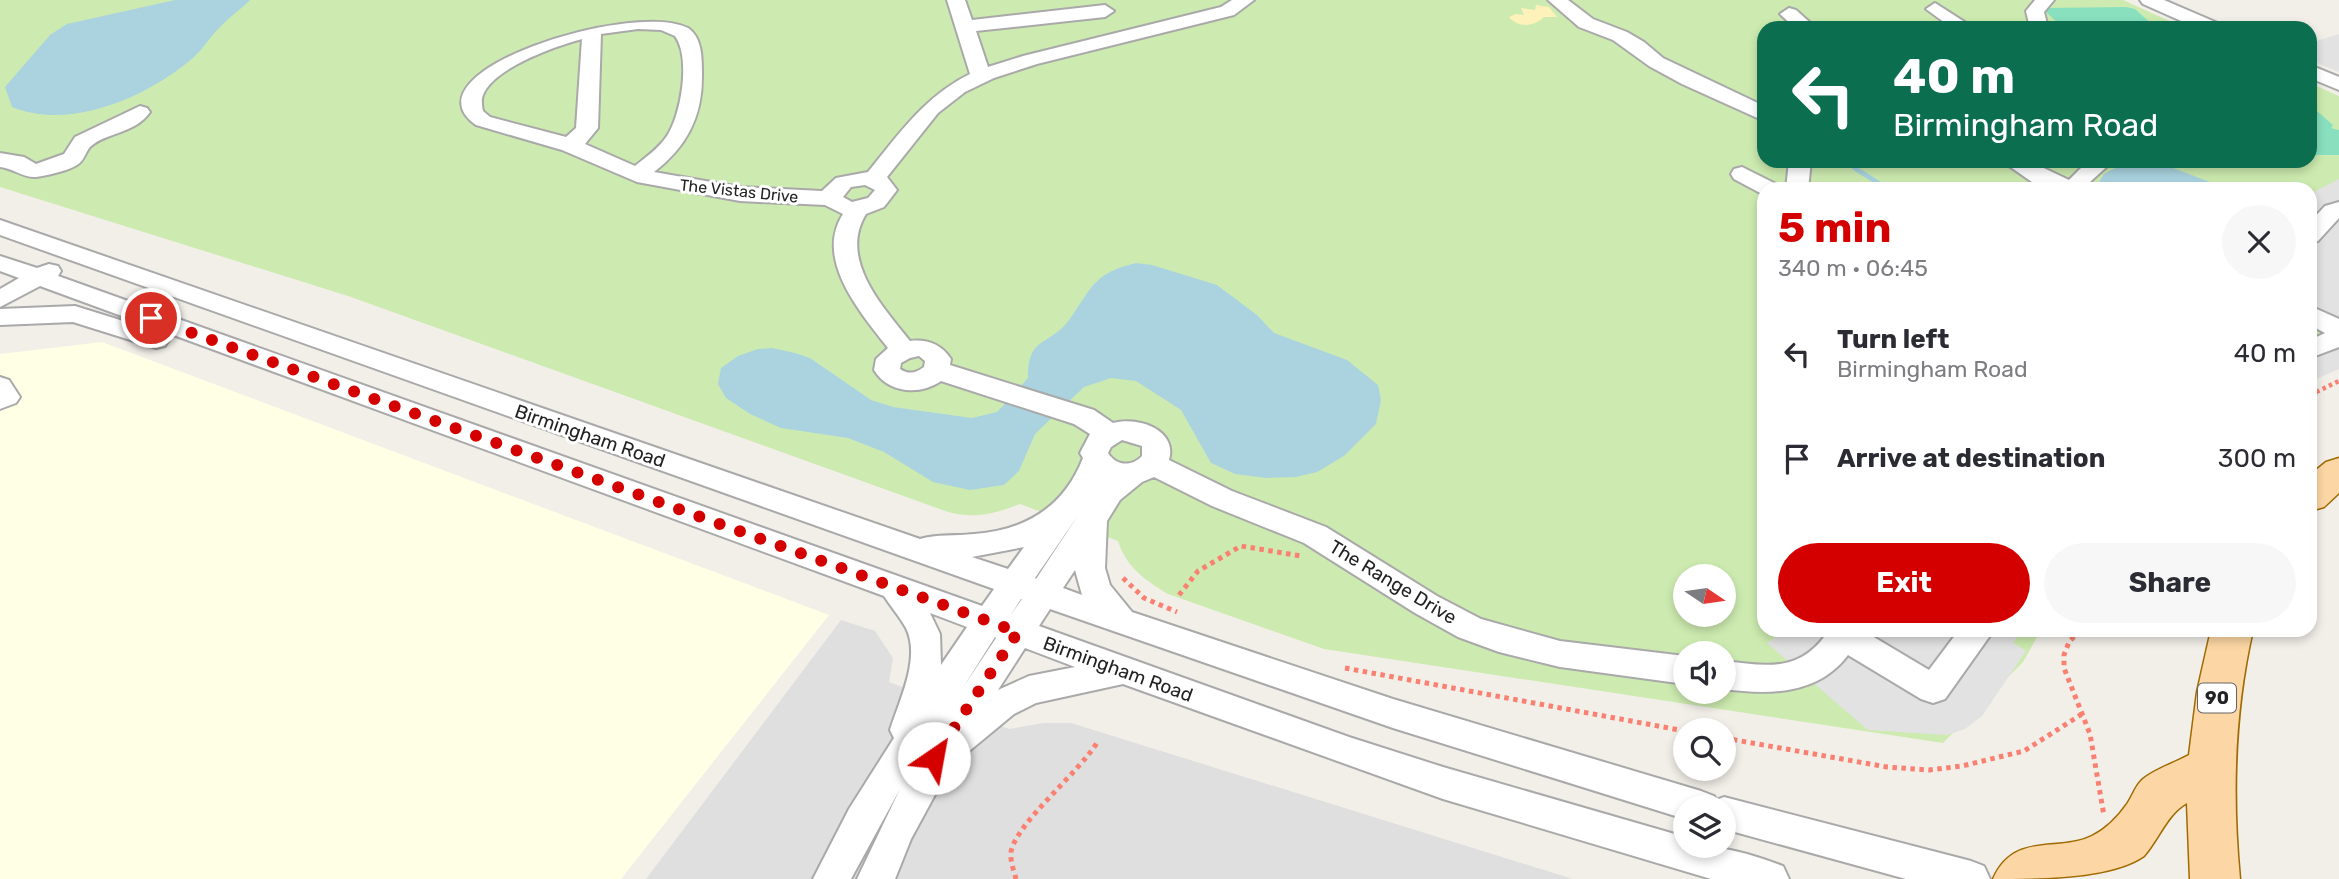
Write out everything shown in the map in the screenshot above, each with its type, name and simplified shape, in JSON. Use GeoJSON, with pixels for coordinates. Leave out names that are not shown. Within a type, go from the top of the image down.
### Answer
{"type":"FeatureCollection","features":[{"type":"Feature","properties":{"kind":"main road"},"geometry":{"type":"LineString","coordinates":[[2317,491],[2339,471]]}},
{"type":"Feature","properties":{"kind":"main road","name":"90"},"geometry":{"type":"LineString","coordinates":[[2215,879],[2210,822],[2213,721],[2231,637]]}},
{"type":"Feature","properties":{"kind":"main road"},"geometry":{"type":"LineString","coordinates":[[2018,879],[2038,868],[2088,861],[2108,853],[2124,843],[2144,820],[2158,795],[2211,767]]}},
{"type":"Feature","properties":{"kind":"street"},"geometry":{"type":"LineString","coordinates":[[956,0],[981,77]]}},
{"type":"Feature","properties":{"kind":"street"},"geometry":{"type":"LineString","coordinates":[[874,179],[931,109],[958,88],[1030,60],[1118,37],[1194,9],[1227,11],[1245,0]]}},
{"type":"Feature","properties":{"kind":"street"},"geometry":{"type":"LineString","coordinates":[[1558,0],[1586,23],[1620,36],[1656,62],[1757,112]]}},
{"type":"Feature","properties":{"kind":"street"},"geometry":{"type":"LineString","coordinates":[[2037,21],[2035,11],[2045,0]]}},
{"type":"Feature","properties":{"kind":"street"},"geometry":{"type":"LineString","coordinates":[[2149,0],[2197,21]]}},
{"type":"Feature","properties":{"kind":"street"},"geometry":{"type":"LineString","coordinates":[[964,27],[1103,5],[1118,37]]}},
{"type":"Feature","properties":{"kind":"street"},"geometry":{"type":"LineString","coordinates":[[1935,9],[1954,21]]}},
{"type":"Feature","properties":{"kind":"street"},"geometry":{"type":"LineString","coordinates":[[1789,14],[1798,21]]}},
{"type":"Feature","properties":{"kind":"street"},"geometry":{"type":"LineString","coordinates":[[570,145],[583,135],[587,128],[592,30],[669,26],[682,32],[688,42],[692,72],[691,107],[687,121],[672,144],[637,174]]}},
{"type":"Feature","properties":{"kind":"street","name":"The Vistas Drive"},"geometry":{"type":"LineString","coordinates":[[592,30],[541,45],[506,63],[478,85],[471,104],[473,114],[483,121],[570,145],[637,174],[704,191],[831,198],[841,206],[858,208]]}},
{"type":"Feature","properties":{"kind":"street"},"geometry":{"type":"LineString","coordinates":[[2317,74],[2339,84]]}},
{"type":"Feature","properties":{"kind":"street"},"geometry":{"type":"LineString","coordinates":[[0,160],[16,162],[33,170],[61,164],[72,159],[83,142],[124,124],[140,112]]}},
{"type":"Feature","properties":{"kind":"street"},"geometry":{"type":"LineString","coordinates":[[2025,168],[2054,182]]}},
{"type":"Feature","properties":{"kind":"street"},"geometry":{"type":"LineString","coordinates":[[2078,182],[2093,168]]}},
{"type":"Feature","properties":{"kind":"street"},"geometry":{"type":"LineString","coordinates":[[1742,174],[1757,183]]}},
{"type":"Feature","properties":{"kind":"street"},"geometry":{"type":"LineString","coordinates":[[831,198],[835,188],[848,180],[874,179],[885,186],[885,195],[875,204],[858,208],[846,229],[846,256],[867,304],[903,350],[928,350],[938,359],[936,370],[1084,417],[1109,433]]}},
{"type":"Feature","properties":{"kind":"street"},"geometry":{"type":"LineString","coordinates":[[2317,228],[2333,211],[2339,209]]}},
{"type":"Feature","properties":{"kind":"street","name":"Birmingham Road"},"geometry":{"type":"LineString","coordinates":[[0,227],[1122,622],[1433,727],[1673,799]]}},
{"type":"Feature","properties":{"kind":"street"},"geometry":{"type":"LineString","coordinates":[[0,316],[47,280],[85,258]]}},
{"type":"Feature","properties":{"kind":"street","name":"Birmingham Road"},"geometry":{"type":"LineString","coordinates":[[0,263],[1323,743],[1443,783],[1770,879]]}},
{"type":"Feature","properties":{"kind":"street"},"geometry":{"type":"LineString","coordinates":[[0,299],[47,280]]}},
{"type":"Feature","properties":{"kind":"street"},"geometry":{"type":"LineString","coordinates":[[0,316],[75,314],[173,346],[192,349],[228,346]]}},
{"type":"Feature","properties":{"kind":"street"},"geometry":{"type":"LineString","coordinates":[[2317,318],[2339,330]]}},
{"type":"Feature","properties":{"kind":"street"},"geometry":{"type":"LineString","coordinates":[[2317,347],[2339,337]]}},
{"type":"Feature","properties":{"kind":"street"},"geometry":{"type":"LineString","coordinates":[[0,386],[6,397],[0,400]]}},
{"type":"Feature","properties":{"kind":"street"},"geometry":{"type":"LineString","coordinates":[[832,879],[842,856],[898,760],[1003,627],[1081,511],[1096,460],[1096,445],[1109,433],[1121,430],[1146,433],[1159,447],[1159,456],[1110,493],[1081,511],[1028,534],[990,543],[914,548]]}},
{"type":"Feature","properties":{"kind":"street"},"geometry":{"type":"LineString","coordinates":[[1096,460],[1111,472],[1144,469]]}},
{"type":"Feature","properties":{"kind":"street","name":"The Range Drive"},"geometry":{"type":"LineString","coordinates":[[1144,469],[1286,521],[1366,564],[1443,615],[1490,635],[1553,652],[1673,668]]}},
{"type":"Feature","properties":{"kind":"street"},"geometry":{"type":"LineString","coordinates":[[1081,511],[1095,590],[1122,622]]}},
{"type":"Feature","properties":{"kind":"street"},"geometry":{"type":"LineString","coordinates":[[895,588],[919,622],[926,640],[926,660],[898,760]]}},
{"type":"Feature","properties":{"kind":"street"},"geometry":{"type":"LineString","coordinates":[[876,879],[896,832],[1003,627]]}},
{"type":"Feature","properties":{"kind":"street"},"geometry":{"type":"LineString","coordinates":[[1736,676],[1788,679],[1824,663],[1842,637]]}},
{"type":"Feature","properties":{"kind":"street"},"geometry":{"type":"LineString","coordinates":[[1851,637],[1933,690],[1973,637]]}},
{"type":"Feature","properties":{"kind":"street"},"geometry":{"type":"LineString","coordinates":[[934,758],[1002,704],[1030,690],[1124,670]]}},
{"type":"Feature","properties":{"kind":"street"},"geometry":{"type":"LineString","coordinates":[[1736,816],[1971,879]]}},
{"type":"Feature","properties":{"kind":"path"},"geometry":{"type":"LineString","coordinates":[[2317,392],[2339,382]]}},
{"type":"Feature","properties":{"kind":"path"},"geometry":{"type":"LineString","coordinates":[[1179,595],[1198,571],[1241,545],[1300,556],[1318,537]]}},
{"type":"Feature","properties":{"kind":"path"},"geometry":{"type":"LineString","coordinates":[[1116,569],[1144,598],[1185,614]]}},
{"type":"Feature","properties":{"kind":"path"},"geometry":{"type":"LineString","coordinates":[[2071,637],[2064,649],[2064,674],[2090,732],[2097,796],[2106,825]]}},
{"type":"Feature","properties":{"kind":"path"},"geometry":{"type":"LineString","coordinates":[[1342,667],[1673,729]]}},
{"type":"Feature","properties":{"kind":"path"},"geometry":{"type":"LineString","coordinates":[[1736,740],[1887,767],[1929,770],[1962,766],[2024,751],[2082,714]]}},
{"type":"Feature","properties":{"kind":"path"},"geometry":{"type":"LineString","coordinates":[[1016,879],[1011,852],[1014,844],[1025,826],[1082,765],[1098,741]]}},
{"type":"Feature","properties":{"kind":"shaded area"},"geometry":{"type":"Polygon","coordinates":[[[2339,34],[2339,72],[2317,63],[2317,41],[2339,34]]]}},
{"type":"Feature","properties":{"kind":"shaded area"},"geometry":{"type":"Polygon","coordinates":[[[2339,179],[2339,369],[2317,379],[2317,339],[2338,327],[2317,315],[2317,190],[2339,179]]]}},
{"type":"Feature","properties":{"kind":"shaded area"},"geometry":{"type":"Polygon","coordinates":[[[102,342],[829,615],[621,879],[0,879],[0,354],[102,342]]]}},
{"type":"Feature","properties":{"kind":"shaded area"},"geometry":{"type":"Polygon","coordinates":[[[841,620],[875,631],[893,658],[889,682],[1009,729],[1044,723],[1071,723],[1573,879],[646,879],[841,620]]]}},
{"type":"Feature","properties":{"kind":"shaded area"},"geometry":{"type":"Polygon","coordinates":[[[1776,637],[2018,637],[2013,643],[2026,651],[1982,716],[1965,729],[1947,735],[1868,730],[1767,643],[1776,637]]]}},
{"type":"Feature","properties":{"kind":"green space"},"geometry":{"type":"Polygon","coordinates":[[[0,0],[2123,0],[2170,21],[1757,21],[1757,168],[2317,168],[2317,86],[2339,96],[2339,355],[2317,364],[2317,182],[1757,182],[1757,637],[2037,637],[2023,662],[1943,743],[1686,704],[1736,704],[1736,641],[1673,641],[1673,702],[1324,649],[1168,594],[1131,566],[1118,541],[1020,504],[984,514],[948,512],[348,296],[0,187],[0,0]]]}},
{"type":"Feature","properties":{"kind":"green space"},"geometry":{"type":"Polygon","coordinates":[[[2126,7],[2135,9],[2148,21],[2056,21],[2045,11],[2046,8],[2126,7]]]}},
{"type":"Feature","properties":{"kind":"green space"},"geometry":{"type":"Polygon","coordinates":[[[2317,111],[2333,125],[2331,128],[2339,130],[2339,155],[2317,155],[2317,111]]]}},
{"type":"Feature","properties":{"kind":"sand"},"geometry":{"type":"Polygon","coordinates":[[[1536,5],[1549,7],[1557,17],[1544,17],[1536,23],[1526,25],[1509,17],[1524,15],[1521,8],[1535,10],[1536,5]]]}},
{"type":"Feature","properties":{"kind":"water"},"geometry":{"type":"Polygon","coordinates":[[[175,0],[250,0],[218,29],[193,58],[131,97],[83,112],[59,115],[12,107],[5,87],[50,35],[67,24],[175,0]]]}},
{"type":"Feature","properties":{"kind":"water"},"geometry":{"type":"Polygon","coordinates":[[[2115,168],[2173,168],[2210,182],[2099,182],[2104,174],[2115,168]]]}},
{"type":"Feature","properties":{"kind":"water"},"geometry":{"type":"Polygon","coordinates":[[[1136,263],[1152,265],[1217,285],[1257,315],[1274,333],[1347,360],[1378,385],[1381,400],[1376,424],[1344,456],[1317,472],[1296,477],[1266,478],[1235,474],[1211,463],[1181,410],[1136,381],[1111,378],[1084,387],[1035,434],[1019,471],[1004,485],[970,490],[933,482],[884,452],[848,438],[781,428],[750,414],[726,398],[718,384],[721,368],[738,356],[758,349],[772,348],[810,358],[871,400],[893,407],[972,418],[997,412],[1028,378],[1029,364],[1036,348],[1069,320],[1095,283],[1111,272],[1136,263]]]}},
{"type":"Feature","properties":{"kind":"waterway"},"geometry":{"type":"LineString","coordinates":[[1855,168],[1877,182]]}},
{"type":"Feature","properties":{"kind":"route"},"geometry":{"type":"LineString","coordinates":[[151,318],[1018,632],[934,758]]}}]}
